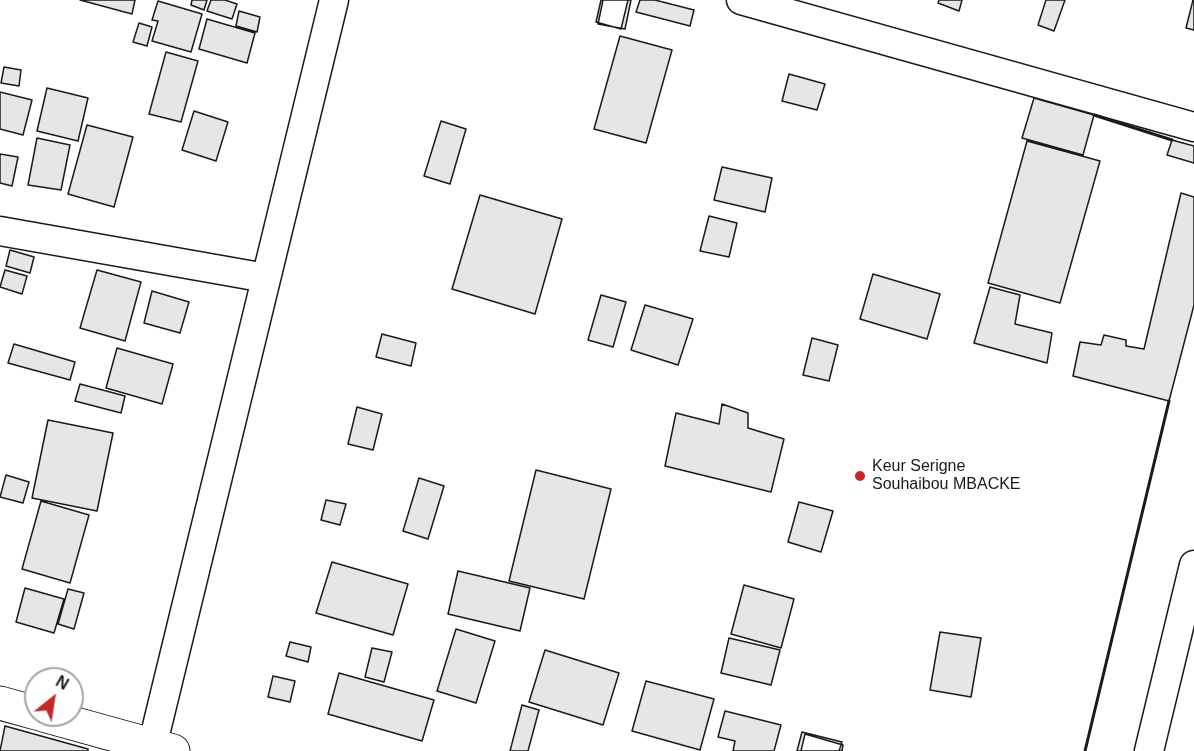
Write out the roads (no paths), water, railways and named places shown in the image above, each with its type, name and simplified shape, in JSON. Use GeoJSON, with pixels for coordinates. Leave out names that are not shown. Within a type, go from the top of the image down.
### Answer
{"type":"FeatureCollection","features":[{"type":"Feature","properties":{"kind":"street"},"geometry":{"type":"LineString","coordinates":[[84,727],[159,749],[266,278],[334,0]]}},
{"type":"Feature","properties":{"kind":"street"},"geometry":{"type":"LineString","coordinates":[[741,0],[820,11],[1194,127]]}},
{"type":"Feature","properties":{"kind":"street"},"geometry":{"type":"LineString","coordinates":[[0,231],[266,278]]}},
{"type":"Feature","properties":{"kind":"street"},"geometry":{"type":"LineString","coordinates":[[1149,751],[1194,565]]}},
{"type":"Feature","properties":{"kind":"street"},"geometry":{"type":"LineString","coordinates":[[0,703],[24,710]]}},
{"type":"Feature","properties":{"kind":"place","name":"Keur Serigne Souhaibou MBACKE"},"geometry":{"type":"Point","coordinates":[860,476]}}]}
